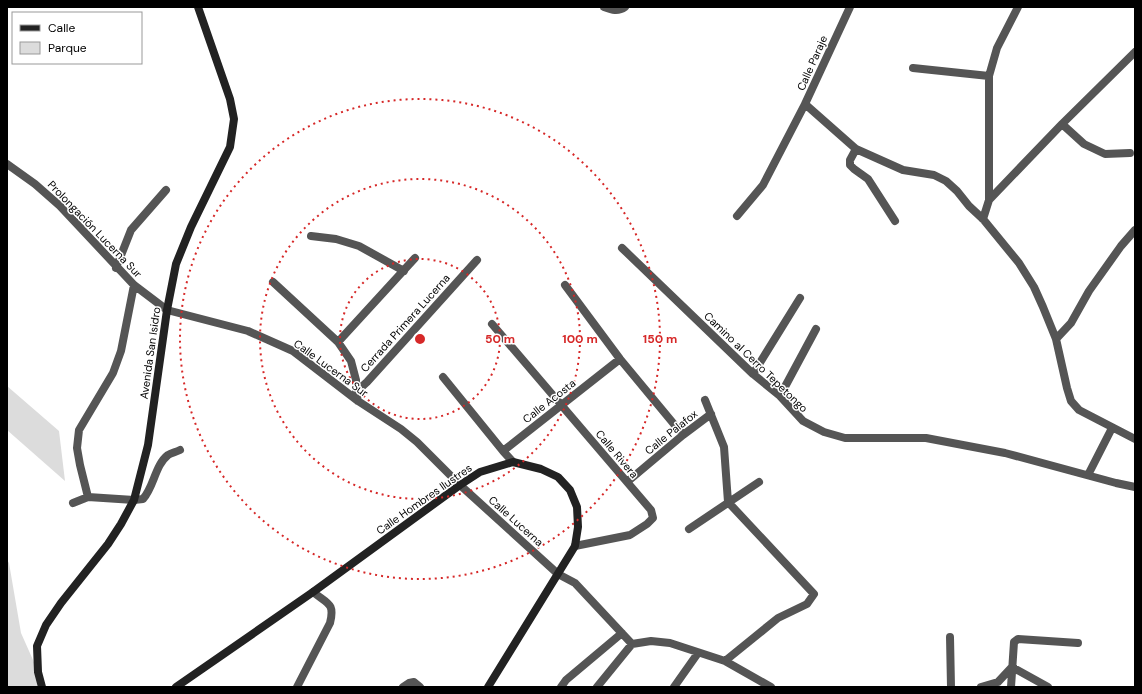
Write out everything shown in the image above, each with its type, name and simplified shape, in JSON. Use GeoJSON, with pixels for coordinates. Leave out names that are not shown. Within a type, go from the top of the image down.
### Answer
{"type":"FeatureCollection","features":[{"type":"Feature","properties":{"kind":"main road","name":"Avenida San Isidro"},"geometry":{"type":"LineString","coordinates":[[42,687],[38,672],[37,646],[46,624],[108,544],[134,500],[148,445],[167,310],[176,264],[230,147],[234,119],[230,100],[198,7]]}},
{"type":"Feature","properties":{"kind":"main road","name":"Calle Hombres Ilustres"},"geometry":{"type":"LineString","coordinates":[[176,687],[313,592],[460,485],[480,472],[513,462]]}},
{"type":"Feature","properties":{"kind":"main road"},"geometry":{"type":"LineString","coordinates":[[488,687],[575,546],[578,527],[576,507],[570,490],[558,477],[541,469],[513,462]]}},
{"type":"Feature","properties":{"kind":"street"},"geometry":{"type":"LineString","coordinates":[[604,7],[612,10],[620,10],[625,7]]}},
{"type":"Feature","properties":{"kind":"street","name":"Calle Paraje"},"geometry":{"type":"LineString","coordinates":[[850,7],[805,104],[856,149],[903,170],[934,175],[946,181],[957,191],[969,206],[983,219],[1019,263],[1034,287],[1056,339],[1066,388],[1071,401],[1079,410],[1112,428],[1134,437]]}},
{"type":"Feature","properties":{"kind":"street"},"geometry":{"type":"LineString","coordinates":[[983,219],[989,200],[989,76],[997,48],[1018,7]]}},
{"type":"Feature","properties":{"kind":"street"},"geometry":{"type":"LineString","coordinates":[[989,200],[1062,124],[1135,52]]}},
{"type":"Feature","properties":{"kind":"street"},"geometry":{"type":"LineString","coordinates":[[913,68],[989,76]]}},
{"type":"Feature","properties":{"kind":"street"},"geometry":{"type":"LineString","coordinates":[[737,216],[763,185],[805,104]]}},
{"type":"Feature","properties":{"kind":"street"},"geometry":{"type":"LineString","coordinates":[[1062,124],[1084,144],[1105,154],[1130,154]]}},
{"type":"Feature","properties":{"kind":"street"},"geometry":{"type":"LineString","coordinates":[[856,149],[850,160],[850,165],[868,179],[895,221]]}},
{"type":"Feature","properties":{"kind":"street","name":"Prolongación Lucerna Sur"},"geometry":{"type":"LineString","coordinates":[[7,164],[35,184],[60,206],[116,268],[134,285],[167,310]]}},
{"type":"Feature","properties":{"kind":"street"},"geometry":{"type":"LineString","coordinates":[[116,268],[131,230],[166,190]]}},
{"type":"Feature","properties":{"kind":"street"},"geometry":{"type":"LineString","coordinates":[[1056,339],[1071,323],[1094,285],[1121,246],[1135,230]]}},
{"type":"Feature","properties":{"kind":"street"},"geometry":{"type":"LineString","coordinates":[[311,236],[336,239],[359,246],[404,271]]}},
{"type":"Feature","properties":{"kind":"street","name":"Camino al Cerro Tepetongo"},"geometry":{"type":"LineString","coordinates":[[622,248],[753,374],[780,396],[803,421],[824,432],[845,438],[926,438],[1012,454],[1135,487]]}},
{"type":"Feature","properties":{"kind":"street"},"geometry":{"type":"LineString","coordinates":[[338,342],[415,258]]}},
{"type":"Feature","properties":{"kind":"street","name":"Cerrada Primera Lucerna"},"geometry":{"type":"LineString","coordinates":[[356,392],[367,382],[477,260]]}},
{"type":"Feature","properties":{"kind":"street"},"geometry":{"type":"LineString","coordinates":[[273,282],[338,342],[351,361],[356,380],[358,401]]}},
{"type":"Feature","properties":{"kind":"street"},"geometry":{"type":"LineString","coordinates":[[88,497],[77,448],[79,430],[113,373],[121,351],[134,285]]}},
{"type":"Feature","properties":{"kind":"street"},"geometry":{"type":"LineString","coordinates":[[565,285],[620,359],[683,435]]}},
{"type":"Feature","properties":{"kind":"street"},"geometry":{"type":"LineString","coordinates":[[753,374],[800,298]]}},
{"type":"Feature","properties":{"kind":"street","name":"Calle Lucerna Sur"},"geometry":{"type":"LineString","coordinates":[[167,310],[248,331],[293,351],[358,401],[401,429],[417,442],[460,485]]}},
{"type":"Feature","properties":{"kind":"street","name":"Calle Rivera"},"geometry":{"type":"LineString","coordinates":[[492,324],[651,510],[653,518],[647,524],[630,535],[575,546]]}},
{"type":"Feature","properties":{"kind":"street"},"geometry":{"type":"LineString","coordinates":[[780,396],[816,329]]}},
{"type":"Feature","properties":{"kind":"street","name":"Calle Acosta"},"geometry":{"type":"LineString","coordinates":[[503,451],[620,359]]}},
{"type":"Feature","properties":{"kind":"street"},"geometry":{"type":"LineString","coordinates":[[443,377],[513,462]]}},
{"type":"Feature","properties":{"kind":"street"},"geometry":{"type":"LineString","coordinates":[[705,400],[724,447],[728,502],[814,594],[807,604],[778,618],[725,661]]}},
{"type":"Feature","properties":{"kind":"street","name":"Calle Palafox"},"geometry":{"type":"LineString","coordinates":[[627,482],[683,435],[711,414]]}},
{"type":"Feature","properties":{"kind":"street"},"geometry":{"type":"LineString","coordinates":[[1088,475],[1112,428]]}},
{"type":"Feature","properties":{"kind":"street"},"geometry":{"type":"LineString","coordinates":[[72,503],[88,497],[134,500],[143,499],[148,493],[159,467],[168,456],[180,450]]}},
{"type":"Feature","properties":{"kind":"street"},"geometry":{"type":"LineString","coordinates":[[689,529],[759,482]]}},
{"type":"Feature","properties":{"kind":"street","name":"Calle Lucerna"},"geometry":{"type":"LineString","coordinates":[[460,485],[558,574]]}},
{"type":"Feature","properties":{"kind":"street"},"geometry":{"type":"LineString","coordinates":[[558,574],[575,584],[632,644]]}},
{"type":"Feature","properties":{"kind":"street"},"geometry":{"type":"LineString","coordinates":[[297,687],[330,623],[333,612],[331,607],[313,592]]}},
{"type":"Feature","properties":{"kind":"street"},"geometry":{"type":"LineString","coordinates":[[561,687],[566,680],[622,633]]}},
{"type":"Feature","properties":{"kind":"street"},"geometry":{"type":"LineString","coordinates":[[950,637],[951,687]]}},
{"type":"Feature","properties":{"kind":"street"},"geometry":{"type":"LineString","coordinates":[[1011,687],[1014,642],[1018,640],[1078,644]]}},
{"type":"Feature","properties":{"kind":"street"},"geometry":{"type":"LineString","coordinates":[[597,687],[632,644],[651,641],[670,643],[725,661],[770,687]]}},
{"type":"Feature","properties":{"kind":"street"},"geometry":{"type":"LineString","coordinates":[[674,687],[698,653]]}},
{"type":"Feature","properties":{"kind":"street"},"geometry":{"type":"LineString","coordinates":[[981,687],[998,682],[1012,667]]}},
{"type":"Feature","properties":{"kind":"street"},"geometry":{"type":"LineString","coordinates":[[1012,667],[1048,687]]}},
{"type":"Feature","properties":{"kind":"street"},"geometry":{"type":"LineString","coordinates":[[403,687],[414,682],[420,687]]}},
{"type":"Feature","properties":{"kind":"green space"},"geometry":{"type":"Polygon","coordinates":[[[7,386],[59,431],[65,481],[7,430],[7,386]]]}},
{"type":"Feature","properties":{"kind":"green space"},"geometry":{"type":"Polygon","coordinates":[[[7,560],[9,563],[21,633],[45,687],[7,687],[7,560]]]}}]}
